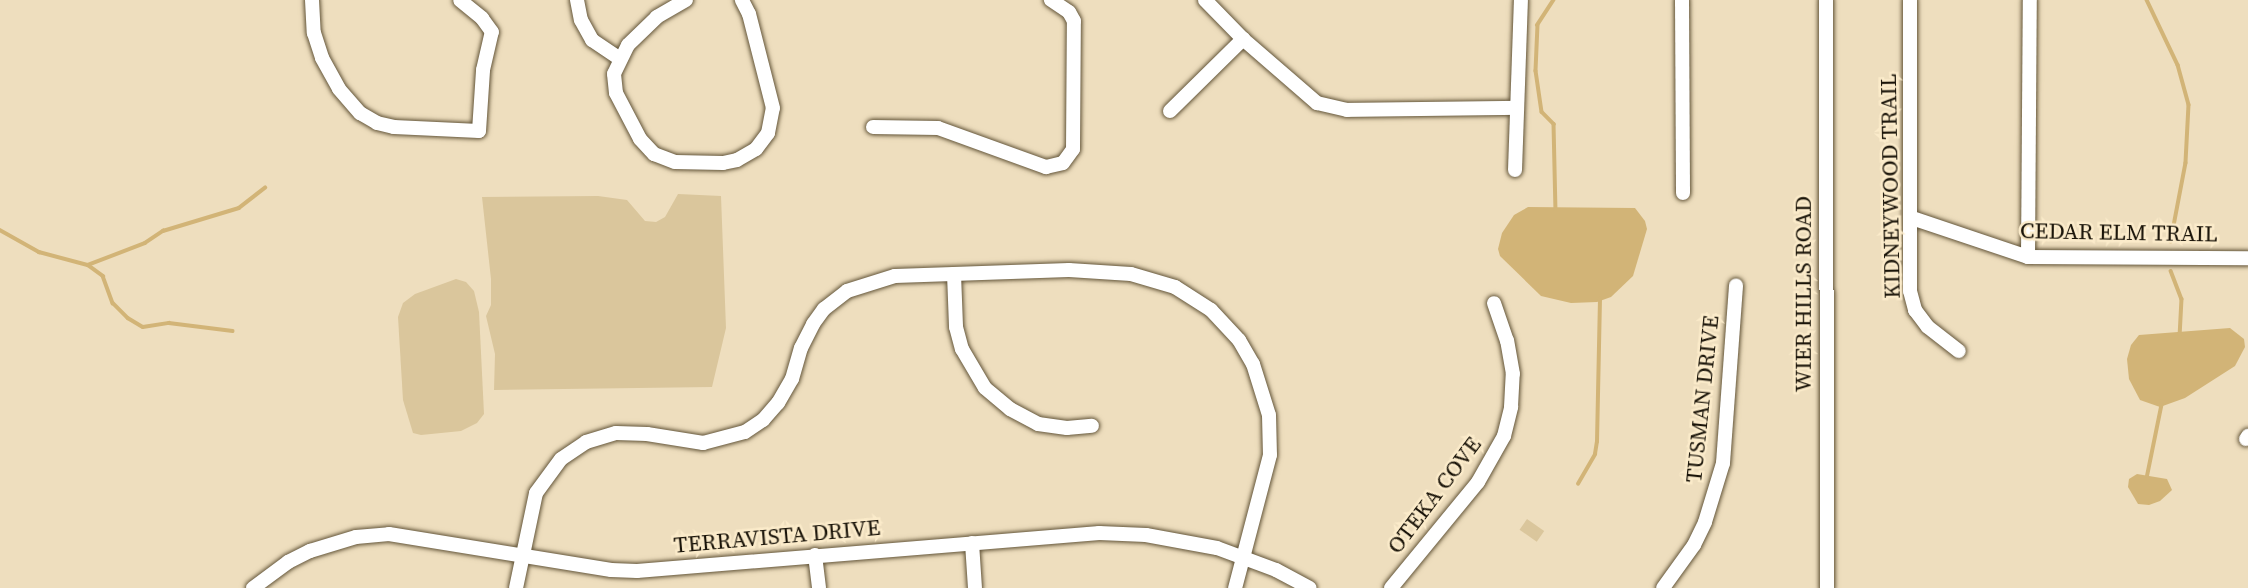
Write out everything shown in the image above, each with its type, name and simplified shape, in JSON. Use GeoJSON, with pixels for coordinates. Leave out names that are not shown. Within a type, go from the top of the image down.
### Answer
{"type":"FeatureCollection","features":[{"type":"Feature","properties":{"kind":"street"},"geometry":{"type":"LineString","coordinates":[[312,0],[314,33],[323,58],[339,89],[360,113],[377,123],[394,127],[479,131],[483,70],[492,32],[482,18],[460,0]]}},
{"type":"Feature","properties":{"kind":"street"},"geometry":{"type":"LineString","coordinates":[[577,0],[587,33],[606,52],[620,59]]}},
{"type":"Feature","properties":{"kind":"street"},"geometry":{"type":"LineString","coordinates":[[686,0],[651,22],[628,45],[614,74],[616,93],[646,148],[675,162],[737,160],[763,141],[772,108],[749,14],[742,0]]}},
{"type":"Feature","properties":{"kind":"street"},"geometry":{"type":"LineString","coordinates":[[873,127],[938,128],[1046,167],[1063,163],[1073,149],[1074,21],[1069,12],[1051,0]]}},
{"type":"Feature","properties":{"kind":"street"},"geometry":{"type":"LineString","coordinates":[[1205,0],[1243,39],[1305,95],[1331,107],[1410,111],[1516,108]]}},
{"type":"Feature","properties":{"kind":"street"},"geometry":{"type":"LineString","coordinates":[[1515,170],[1521,0]]}},
{"type":"Feature","properties":{"kind":"street"},"geometry":{"type":"LineString","coordinates":[[1682,0],[1682,193]]}},
{"type":"Feature","properties":{"kind":"street","name":"WIER HILLS ROAD"},"geometry":{"type":"LineString","coordinates":[[1826,0],[1827,588]]}},
{"type":"Feature","properties":{"kind":"street","name":"KIDNEYWOOD TRAIL"},"geometry":{"type":"LineString","coordinates":[[1910,0],[1910,291],[1915,310],[1928,327],[1959,351]]}},
{"type":"Feature","properties":{"kind":"street"},"geometry":{"type":"LineString","coordinates":[[2028,257],[2030,0]]}},
{"type":"Feature","properties":{"kind":"street"},"geometry":{"type":"LineString","coordinates":[[1170,111],[1243,39]]}},
{"type":"Feature","properties":{"kind":"street","name":"CEDAR ELM TRAIL"},"geometry":{"type":"LineString","coordinates":[[1912,218],[2028,257],[2248,258]]}},
{"type":"Feature","properties":{"kind":"street"},"geometry":{"type":"LineString","coordinates":[[516,588],[537,493],[552,469],[573,449],[616,433],[640,433],[703,443],[745,432],[763,419],[786,392],[806,337],[824,309],[835,298],[866,283],[895,276],[1069,270],[1131,274],[1175,287],[1211,310],[1247,351],[1259,379],[1269,415],[1267,473],[1235,588]]}},
{"type":"Feature","properties":{"kind":"street"},"geometry":{"type":"LineString","coordinates":[[954,274],[956,327],[962,349],[985,388],[1010,409],[1038,424],[1067,429],[1092,426]]}},
{"type":"Feature","properties":{"kind":"street","name":"TUSMAN DRIVE"},"geometry":{"type":"LineString","coordinates":[[1662,588],[1694,545],[1714,499],[1721,473],[1736,285]]}},
{"type":"Feature","properties":{"kind":"street","name":"OTEKA COVE"},"geometry":{"type":"LineString","coordinates":[[1391,588],[1478,482],[1504,436],[1511,407],[1513,374],[1507,341],[1494,303]]}},
{"type":"Feature","properties":{"kind":"street","name":"TERRAVISTA DRIVE"},"geometry":{"type":"LineString","coordinates":[[253,588],[268,575],[310,551],[356,537],[389,534],[611,570],[637,571],[1119,533],[1180,539],[1244,556],[1310,588]]}},
{"type":"Feature","properties":{"kind":"street"},"geometry":{"type":"LineString","coordinates":[[972,543],[975,588]]}},
{"type":"Feature","properties":{"kind":"street"},"geometry":{"type":"LineString","coordinates":[[815,555],[819,588]]}},
{"type":"Feature","properties":{"kind":"shaded area"},"geometry":{"type":"Polygon","coordinates":[[[678,194],[721,196],[726,328],[712,387],[494,390],[495,354],[486,316],[491,305],[491,279],[482,197],[598,196],[627,200],[645,221],[656,222],[665,217],[678,194]]]}},
{"type":"Feature","properties":{"kind":"shaded area"},"geometry":{"type":"Polygon","coordinates":[[[1528,207],[1635,208],[1645,221],[1647,229],[1633,276],[1611,297],[1597,302],[1571,303],[1541,296],[1500,256],[1498,249],[1502,233],[1514,215],[1528,207]]]}},
{"type":"Feature","properties":{"kind":"shaded area"},"geometry":{"type":"Polygon","coordinates":[[[456,279],[466,282],[474,291],[479,312],[484,414],[477,423],[461,431],[421,435],[413,433],[403,400],[398,317],[403,303],[415,294],[456,279]]]}},
{"type":"Feature","properties":{"kind":"shaded area"},"geometry":{"type":"Polygon","coordinates":[[[2230,328],[2244,339],[2245,347],[2235,366],[2185,398],[2160,407],[2140,400],[2129,379],[2127,359],[2131,345],[2139,335],[2230,328]]]}},
{"type":"Feature","properties":{"kind":"shaded area"},"geometry":{"type":"Polygon","coordinates":[[[2137,474],[2167,479],[2172,490],[2160,501],[2149,505],[2138,504],[2128,487],[2129,479],[2137,474]]]}},
{"type":"Feature","properties":{"kind":"shaded area"},"geometry":{"type":"Polygon","coordinates":[[[1527,519],[1544,531],[1537,542],[1520,530],[1527,519]]]}},
{"type":"Feature","properties":{"kind":"waterway"},"geometry":{"type":"LineString","coordinates":[[1554,0],[1538,25],[1536,71],[1542,112],[1554,124],[1556,209]]}},
{"type":"Feature","properties":{"kind":"waterway"},"geometry":{"type":"LineString","coordinates":[[2147,0],[2178,65],[2189,105],[2186,163],[2171,242]]}},
{"type":"Feature","properties":{"kind":"waterway"},"geometry":{"type":"LineString","coordinates":[[0,230],[39,252],[88,265],[145,243],[163,231],[239,208],[265,188]]}},
{"type":"Feature","properties":{"kind":"waterway"},"geometry":{"type":"LineString","coordinates":[[88,265],[103,276],[113,303],[128,318],[143,327],[169,323],[232,331]]}},
{"type":"Feature","properties":{"kind":"waterway"},"geometry":{"type":"LineString","coordinates":[[2171,271],[2182,299],[2180,334]]}},
{"type":"Feature","properties":{"kind":"waterway"},"geometry":{"type":"LineString","coordinates":[[1578,484],[1595,454],[1597,442],[1600,299]]}},
{"type":"Feature","properties":{"kind":"waterway"},"geometry":{"type":"LineString","coordinates":[[2147,476],[2162,402]]}}]}
